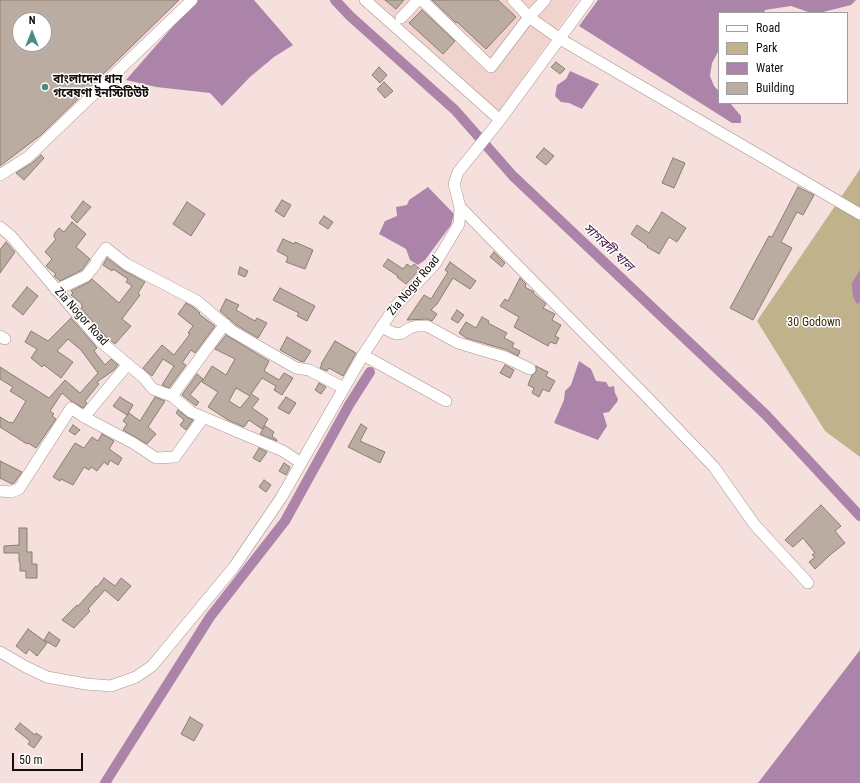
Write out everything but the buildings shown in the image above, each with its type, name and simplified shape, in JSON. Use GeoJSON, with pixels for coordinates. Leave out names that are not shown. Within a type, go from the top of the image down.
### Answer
{"type":"FeatureCollection","features":[{"type":"Feature","properties":{"kind":"street"},"geometry":{"type":"LineString","coordinates":[[0,175],[28,157],[192,0]]}},
{"type":"Feature","properties":{"kind":"street"},"geometry":{"type":"LineString","coordinates":[[365,0],[498,123]]}},
{"type":"Feature","properties":{"kind":"street"},"geometry":{"type":"LineString","coordinates":[[401,18],[418,0]]}},
{"type":"Feature","properties":{"kind":"street"},"geometry":{"type":"LineString","coordinates":[[422,0],[491,67],[529,17],[545,0]]}},
{"type":"Feature","properties":{"kind":"street"},"geometry":{"type":"LineString","coordinates":[[513,0],[529,17],[560,39],[860,214]]}},
{"type":"Feature","properties":{"kind":"street","name":"Zia Nogor Road"},"geometry":{"type":"LineString","coordinates":[[0,652],[26,667],[47,676],[80,683],[111,686],[136,676],[152,666],[234,567],[281,498],[363,355],[381,327],[394,308],[435,264],[459,224],[460,207],[454,184],[458,172],[498,123],[588,0]]}},
{"type":"Feature","properties":{"kind":"street"},"geometry":{"type":"LineString","coordinates":[[460,207],[714,467],[754,524],[808,583]]}},
{"type":"Feature","properties":{"kind":"street","name":"Zia Nogor Road"},"geometry":{"type":"LineString","coordinates":[[0,227],[11,236],[100,341],[143,377],[153,389],[172,396],[192,412],[203,418],[283,451],[301,463]]}},
{"type":"Feature","properties":{"kind":"street"},"geometry":{"type":"LineString","coordinates":[[56,290],[86,276],[106,248],[126,264],[197,301],[232,330],[296,368],[309,370],[344,388]]}},
{"type":"Feature","properties":{"kind":"street"},"geometry":{"type":"LineString","coordinates":[[172,396],[225,324]]}},
{"type":"Feature","properties":{"kind":"street"},"geometry":{"type":"LineString","coordinates":[[381,327],[396,334],[417,326],[427,326],[458,343],[505,357],[530,370]]}},
{"type":"Feature","properties":{"kind":"street"},"geometry":{"type":"LineString","coordinates":[[363,355],[446,401]]}},
{"type":"Feature","properties":{"kind":"street"},"geometry":{"type":"LineString","coordinates":[[84,417],[128,364]]}},
{"type":"Feature","properties":{"kind":"street"},"geometry":{"type":"LineString","coordinates":[[0,491],[12,492],[19,489],[71,408],[84,417],[133,443],[156,458],[175,457],[203,418]]}},
{"type":"Feature","properties":{"kind":"shaded area"},"geometry":{"type":"Polygon","coordinates":[[[369,0],[578,0],[496,116],[369,0]]]}},
{"type":"Feature","properties":{"kind":"green space","name":"30 Godown"},"geometry":{"type":"Polygon","coordinates":[[[860,169],[860,457],[825,431],[757,321],[860,169]]]}},
{"type":"Feature","properties":{"kind":"water"},"geometry":{"type":"Polygon","coordinates":[[[196,0],[254,0],[293,45],[274,57],[250,77],[222,106],[210,93],[156,87],[126,80],[196,0]]]}},
{"type":"Feature","properties":{"kind":"water"},"geometry":{"type":"Polygon","coordinates":[[[598,0],[856,0],[851,5],[823,12],[808,12],[791,6],[765,10],[764,12],[718,12],[718,52],[712,63],[710,76],[714,86],[718,90],[718,104],[731,104],[741,116],[741,123],[732,123],[579,26],[598,0]]]}},
{"type":"Feature","properties":{"kind":"water"},"geometry":{"type":"Polygon","coordinates":[[[570,71],[599,84],[582,109],[569,103],[561,102],[555,96],[557,85],[566,79],[570,71]]]}},
{"type":"Feature","properties":{"kind":"water"},"geometry":{"type":"Polygon","coordinates":[[[428,187],[454,214],[451,225],[425,260],[418,265],[410,260],[406,249],[379,234],[385,221],[397,216],[396,207],[407,205],[409,200],[428,187]]]}},
{"type":"Feature","properties":{"kind":"water"},"geometry":{"type":"Polygon","coordinates":[[[860,270],[860,302],[857,304],[853,297],[852,283],[860,270]]]}},
{"type":"Feature","properties":{"kind":"water"},"geometry":{"type":"Polygon","coordinates":[[[579,361],[591,369],[596,381],[606,382],[609,387],[614,386],[618,399],[609,412],[603,413],[607,426],[598,440],[554,423],[564,400],[565,391],[571,385],[579,361]]]}},
{"type":"Feature","properties":{"kind":"water"},"geometry":{"type":"Polygon","coordinates":[[[860,650],[860,783],[758,783],[860,650]]]}},
{"type":"Feature","properties":{"kind":"waterway","name":"সাগরদী খাল"},"geometry":{"type":"LineString","coordinates":[[335,0],[350,16],[455,110],[513,176],[766,415],[860,516]]}},
{"type":"Feature","properties":{"kind":"waterway"},"geometry":{"type":"LineString","coordinates":[[105,783],[210,617],[285,521],[349,405],[370,372]]}},
{"type":"Feature","properties":{"kind":"place","name":"বাংলাদেশ ধান গবেষণা ইনস্টিটিউট"},"geometry":{"type":"Point","coordinates":[45,87]}}]}
